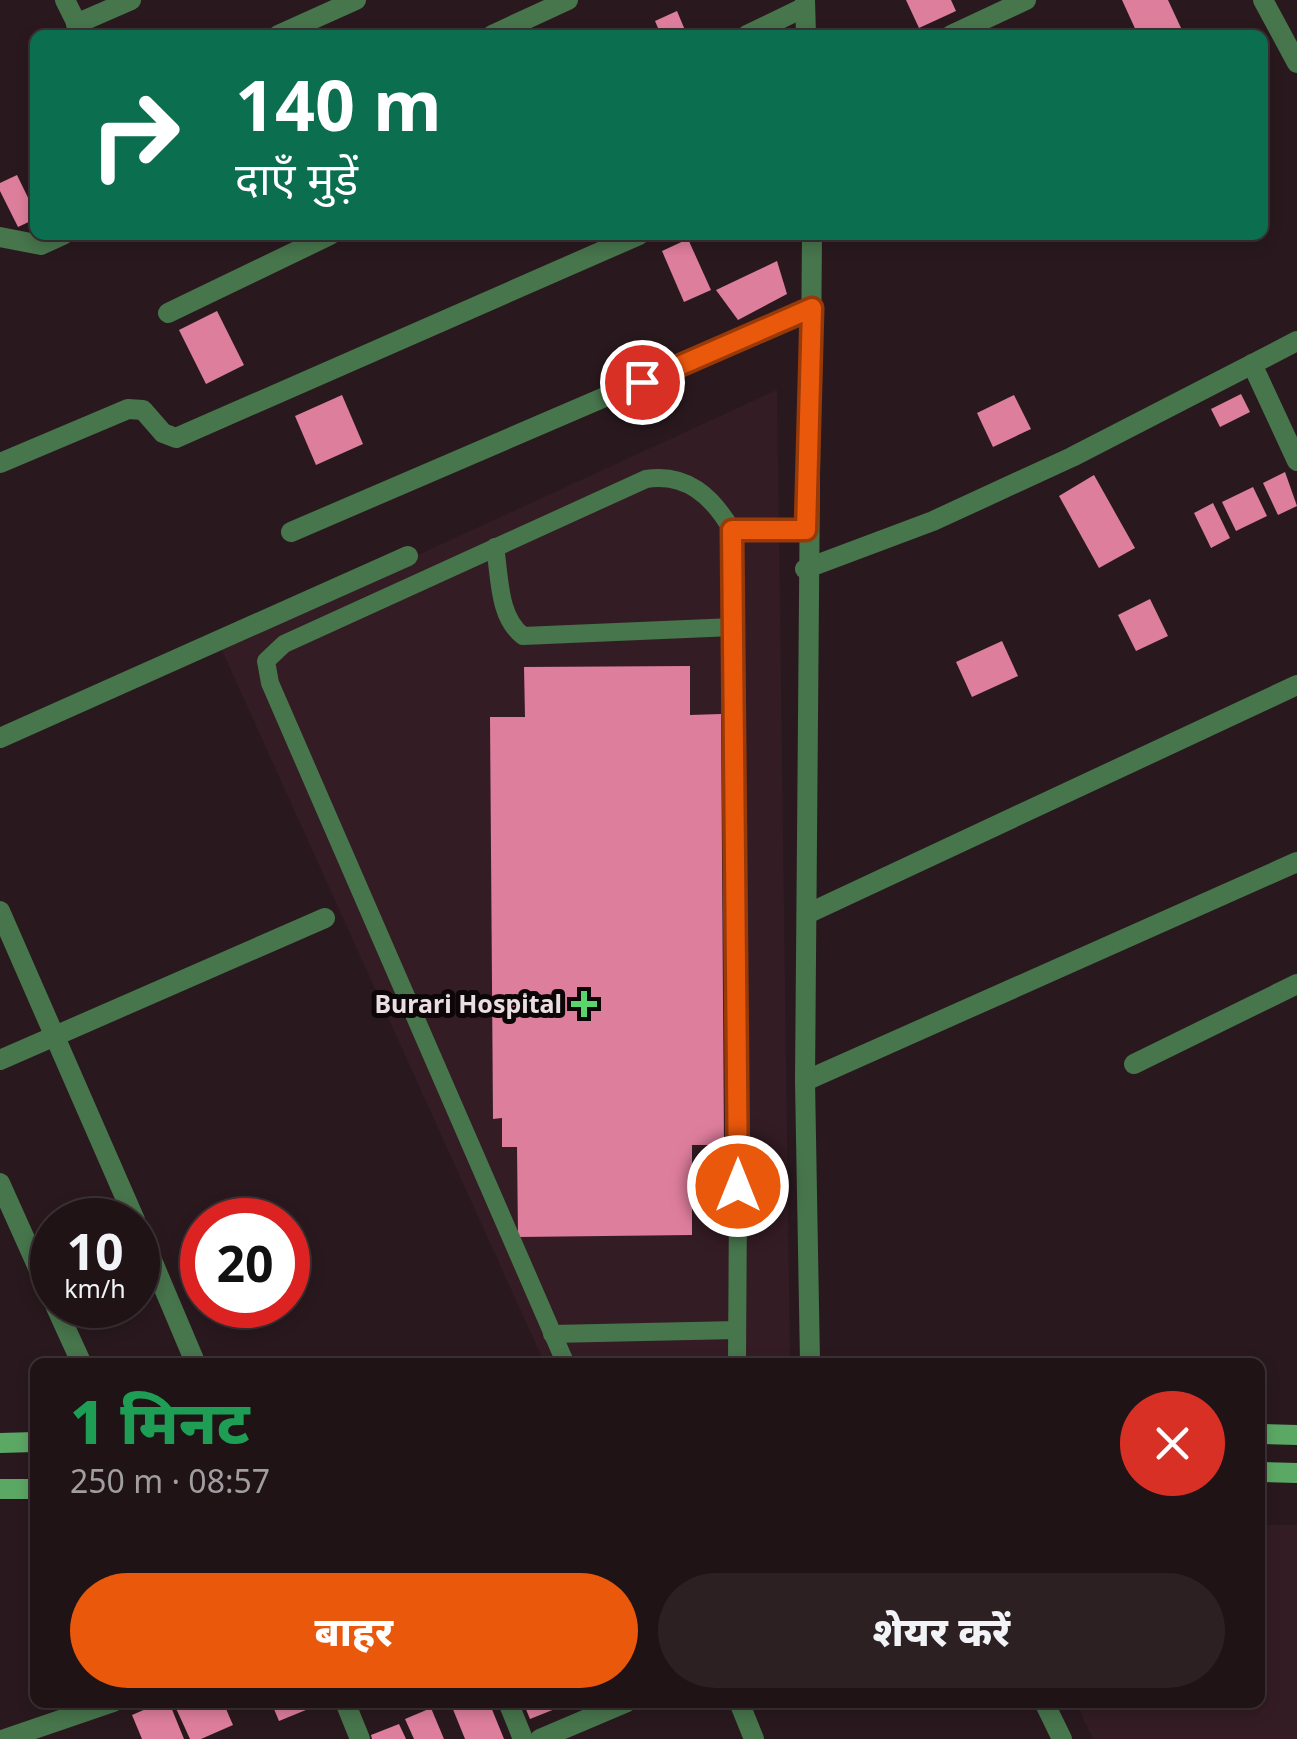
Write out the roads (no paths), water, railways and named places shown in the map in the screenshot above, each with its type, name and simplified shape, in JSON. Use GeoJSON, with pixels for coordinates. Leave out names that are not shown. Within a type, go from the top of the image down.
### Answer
{"type":"FeatureCollection","features":[{"type":"Feature","properties":{"kind":"main road"},"geometry":{"type":"LineString","coordinates":[[1265,1434],[1297,1434]]}},
{"type":"Feature","properties":{"kind":"main road"},"geometry":{"type":"LineString","coordinates":[[0,1443],[30,1442]]}},
{"type":"Feature","properties":{"kind":"main road"},"geometry":{"type":"LineString","coordinates":[[1265,1472],[1297,1473]]}},
{"type":"Feature","properties":{"kind":"main road"},"geometry":{"type":"LineString","coordinates":[[0,1489],[30,1489]]}},
{"type":"Feature","properties":{"kind":"street"},"geometry":{"type":"LineString","coordinates":[[64,0],[79,29],[131,0]]}},
{"type":"Feature","properties":{"kind":"street"},"geometry":{"type":"LineString","coordinates":[[289,30],[356,0]]}},
{"type":"Feature","properties":{"kind":"street"},"geometry":{"type":"LineString","coordinates":[[503,30],[568,0]]}},
{"type":"Feature","properties":{"kind":"street"},"geometry":{"type":"LineString","coordinates":[[962,30],[1026,0]]}},
{"type":"Feature","properties":{"kind":"street"},"geometry":{"type":"LineString","coordinates":[[1263,0],[1297,63]]}},
{"type":"Feature","properties":{"kind":"street"},"geometry":{"type":"LineString","coordinates":[[756,30],[805,4],[806,30]]}},
{"type":"Feature","properties":{"kind":"street"},"geometry":{"type":"LineString","coordinates":[[0,237],[28,245],[46,240]]}},
{"type":"Feature","properties":{"kind":"street"},"geometry":{"type":"LineString","coordinates":[[168,313],[320,240]]}},
{"type":"Feature","properties":{"kind":"street"},"geometry":{"type":"LineString","coordinates":[[0,463],[128,409],[144,410],[163,433],[176,438],[629,240]]}},
{"type":"Feature","properties":{"kind":"street"},"geometry":{"type":"LineString","coordinates":[[810,1358],[804,1080],[806,530],[812,240]]}},
{"type":"Feature","properties":{"kind":"street"},"geometry":{"type":"LineString","coordinates":[[291,532],[812,308]]}},
{"type":"Feature","properties":{"kind":"street"},"geometry":{"type":"LineString","coordinates":[[806,569],[967,506],[1297,341]]}},
{"type":"Feature","properties":{"kind":"street"},"geometry":{"type":"LineString","coordinates":[[1252,364],[1297,461]]}},
{"type":"Feature","properties":{"kind":"street"},"geometry":{"type":"LineString","coordinates":[[0,738],[408,556]]}},
{"type":"Feature","properties":{"kind":"street"},"geometry":{"type":"LineString","coordinates":[[807,914],[1297,686]]}},
{"type":"Feature","properties":{"kind":"street"},"geometry":{"type":"LineString","coordinates":[[804,1080],[1297,862]]}},
{"type":"Feature","properties":{"kind":"street"},"geometry":{"type":"LineString","coordinates":[[0,910],[125,1198]]}},
{"type":"Feature","properties":{"kind":"street"},"geometry":{"type":"LineString","coordinates":[[0,1060],[326,918]]}},
{"type":"Feature","properties":{"kind":"street"},"geometry":{"type":"LineString","coordinates":[[1134,1064],[1297,984]]}},
{"type":"Feature","properties":{"kind":"street"},"geometry":{"type":"LineString","coordinates":[[0,1184],[30,1250]]}},
{"type":"Feature","properties":{"kind":"street"},"geometry":{"type":"LineString","coordinates":[[160,1280],[193,1358]]}},
{"type":"Feature","properties":{"kind":"street"},"geometry":{"type":"LineString","coordinates":[[66,1328],[79,1358]]}},
{"type":"Feature","properties":{"kind":"street"},"geometry":{"type":"LineString","coordinates":[[5,1739],[95,1708]]}},
{"type":"Feature","properties":{"kind":"street"},"geometry":{"type":"LineString","coordinates":[[348,1708],[360,1739]]}},
{"type":"Feature","properties":{"kind":"street"},"geometry":{"type":"LineString","coordinates":[[510,1708],[523,1739]]}},
{"type":"Feature","properties":{"kind":"street"},"geometry":{"type":"LineString","coordinates":[[540,1739],[612,1708]]}},
{"type":"Feature","properties":{"kind":"street"},"geometry":{"type":"LineString","coordinates":[[741,1708],[754,1739]]}},
{"type":"Feature","properties":{"kind":"street"},"geometry":{"type":"LineString","coordinates":[[1047,1708],[1062,1739]]}},
{"type":"Feature","properties":{"kind":"lane"},"geometry":{"type":"LineString","coordinates":[[562,1358],[266,672],[266,661],[284,644],[646,478],[662,476],[679,480],[709,497],[732,530],[736,1358]]}},
{"type":"Feature","properties":{"kind":"lane"},"geometry":{"type":"LineString","coordinates":[[732,530],[806,530]]}},
{"type":"Feature","properties":{"kind":"lane"},"geometry":{"type":"LineString","coordinates":[[495,548],[506,614],[512,627],[523,636],[734,627]]}},
{"type":"Feature","properties":{"kind":"lane"},"geometry":{"type":"LineString","coordinates":[[552,1334],[737,1330]]}},
{"type":"Feature","properties":{"kind":"place","name":"Burari Hospital"},"geometry":{"type":"Point","coordinates":[584,1004]}}]}
